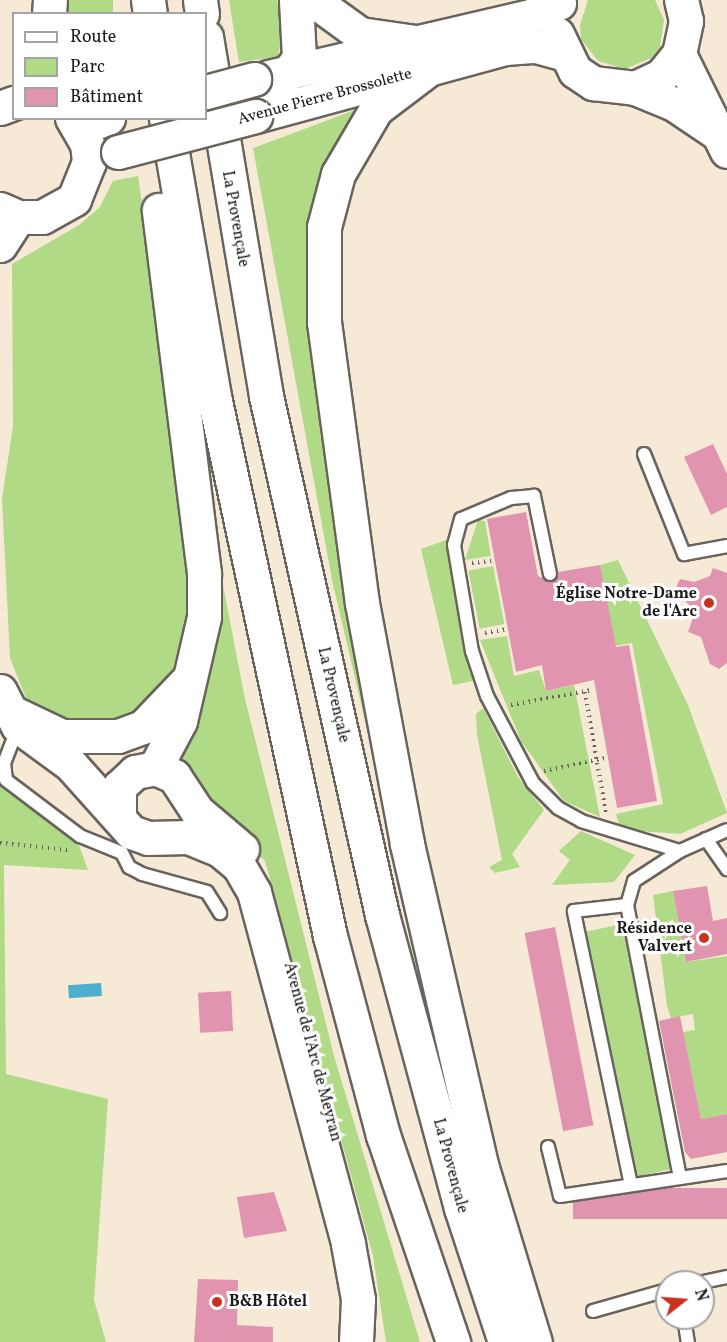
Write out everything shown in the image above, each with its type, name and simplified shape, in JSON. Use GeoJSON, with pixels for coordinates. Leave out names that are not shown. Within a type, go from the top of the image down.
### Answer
{"type":"FeatureCollection","features":[{"type":"Feature","properties":{"kind":"main road"},"geometry":{"type":"LineString","coordinates":[[255,116],[291,74],[301,41],[296,0]]}},
{"type":"Feature","properties":{"kind":"main road"},"geometry":{"type":"LineString","coordinates":[[313,0],[360,34],[424,57],[376,109],[338,174],[324,227],[324,322],[362,603],[407,844],[482,1168],[535,1342]]}},
{"type":"Feature","properties":{"kind":"main road"},"geometry":{"type":"LineString","coordinates":[[560,2],[556,29],[562,53],[593,83],[635,88],[674,104],[722,142]]}},
{"type":"Feature","properties":{"kind":"main road","name":"Avenue Pierre Brossolette"},"geometry":{"type":"LineString","coordinates":[[104,157],[255,116],[424,57],[531,16],[560,2]]}},
{"type":"Feature","properties":{"kind":"main road"},"geometry":{"type":"LineString","coordinates":[[635,88],[661,76],[679,54],[691,7]]}},
{"type":"Feature","properties":{"kind":"main road","name":"La Provençale"},"geometry":{"type":"LineString","coordinates":[[207,43],[266,396],[382,915],[461,1208],[505,1342]]}},
{"type":"Feature","properties":{"kind":"main road","name":"Avenue Pierre Brossolette"},"geometry":{"type":"LineString","coordinates":[[207,92],[254,79],[522,46],[562,53]]}},
{"type":"Feature","properties":{"kind":"main road"},"geometry":{"type":"LineString","coordinates":[[679,54],[722,142]]}},
{"type":"Feature","properties":{"kind":"main road"},"geometry":{"type":"LineString","coordinates":[[134,836],[119,787],[145,770],[180,721],[204,618],[204,573],[148,120]]}},
{"type":"Feature","properties":{"kind":"main road"},"geometry":{"type":"LineString","coordinates":[[166,120],[215,401],[330,936],[383,1135],[453,1342]]}},
{"type":"Feature","properties":{"kind":"main road"},"geometry":{"type":"LineString","coordinates":[[0,245],[9,213],[42,217],[62,209],[104,157],[87,122]]}},
{"type":"Feature","properties":{"kind":"main road"},"geometry":{"type":"LineString","coordinates":[[9,709],[62,736],[118,736],[143,727],[170,704],[191,675]]}},
{"type":"Feature","properties":{"kind":"main road"},"geometry":{"type":"LineString","coordinates":[[9,709],[71,765],[134,836]]}},
{"type":"Feature","properties":{"kind":"main road","name":"Avenue de l'Arc de Meyran"},"geometry":{"type":"LineString","coordinates":[[71,765],[145,770],[174,776],[184,793],[254,862],[267,886],[363,1239],[374,1297],[375,1342]]}},
{"type":"Feature","properties":{"kind":"main road"},"geometry":{"type":"LineString","coordinates":[[134,836],[180,822],[184,793]]}},
{"type":"Feature","properties":{"kind":"main road","name":"Avenue de l'Arc de Meyran"},"geometry":{"type":"LineString","coordinates":[[134,836],[188,837],[220,850],[239,866],[254,892],[348,1244],[358,1299],[356,1342]]}},
{"type":"Feature","properties":{"kind":"lane"},"geometry":{"type":"LineString","coordinates":[[644,454],[684,554],[727,546]]}},
{"type":"Feature","properties":{"kind":"lane"},"geometry":{"type":"LineString","coordinates":[[550,574],[534,496],[512,498],[461,519],[454,545],[461,598],[472,651],[493,708],[528,774],[558,808],[610,831],[680,850]]}},
{"type":"Feature","properties":{"kind":"lane"},"geometry":{"type":"LineString","coordinates":[[9,709],[4,763],[6,780],[80,836],[134,836],[129,867],[142,874],[207,892],[220,913]]}},
{"type":"Feature","properties":{"kind":"lane"},"geometry":{"type":"LineString","coordinates":[[680,1178],[627,906],[634,881],[680,850],[727,830]]}},
{"type":"Feature","properties":{"kind":"lane"},"geometry":{"type":"LineString","coordinates":[[706,839],[727,869]]}},
{"type":"Feature","properties":{"kind":"lane"},"geometry":{"type":"LineString","coordinates":[[627,906],[574,911],[631,1185]]}},
{"type":"Feature","properties":{"kind":"lane"},"geometry":{"type":"LineString","coordinates":[[548,1147],[560,1196],[727,1171]]}},
{"type":"Feature","properties":{"kind":"lane"},"geometry":{"type":"LineString","coordinates":[[593,1311],[655,1293]]}},
{"type":"Feature","properties":{"kind":"path"},"geometry":{"type":"LineString","coordinates":[[493,708],[592,690]]}},
{"type":"Feature","properties":{"kind":"path"},"geometry":{"type":"LineString","coordinates":[[585,692],[610,831]]}},
{"type":"Feature","properties":{"kind":"path"},"geometry":{"type":"LineString","coordinates":[[528,774],[605,758]]}},
{"type":"Feature","properties":{"kind":"path"},"geometry":{"type":"LineString","coordinates":[[0,843],[78,851]]}},
{"type":"Feature","properties":{"kind":"green space"},"geometry":{"type":"Polygon","coordinates":[[[66,0],[113,0],[113,12],[66,12],[66,0]]]}},
{"type":"Feature","properties":{"kind":"green space"},"geometry":{"type":"Polygon","coordinates":[[[229,0],[277,0],[284,22],[278,57],[239,62],[229,0]]]}},
{"type":"Feature","properties":{"kind":"green space"},"geometry":{"type":"Polygon","coordinates":[[[588,0],[655,0],[664,20],[660,47],[651,58],[625,69],[598,61],[581,39],[580,25],[588,0]]]}},
{"type":"Feature","properties":{"kind":"green space"},"geometry":{"type":"Polygon","coordinates":[[[363,107],[316,224],[387,815],[332,580],[253,148],[363,107]]]}},
{"type":"Feature","properties":{"kind":"green space"},"geometry":{"type":"Polygon","coordinates":[[[138,176],[193,569],[188,640],[164,694],[128,720],[81,727],[48,715],[26,698],[10,658],[2,499],[13,426],[12,264],[79,225],[100,207],[113,181],[138,176]]]}},
{"type":"Feature","properties":{"kind":"green space"},"geometry":{"type":"Polygon","coordinates":[[[478,520],[485,521],[491,556],[465,560],[478,520]]]}},
{"type":"Feature","properties":{"kind":"green space"},"geometry":{"type":"Polygon","coordinates":[[[446,540],[473,681],[453,685],[421,549],[446,540]]]}},
{"type":"Feature","properties":{"kind":"green space"},"geometry":{"type":"Polygon","coordinates":[[[618,560],[688,705],[727,813],[680,834],[620,828],[616,814],[663,804],[632,643],[615,646],[600,565],[618,560]]]}},
{"type":"Feature","properties":{"kind":"green space"},"geometry":{"type":"Polygon","coordinates":[[[493,566],[504,624],[480,629],[468,571],[493,566]]]}},
{"type":"Feature","properties":{"kind":"green space"},"geometry":{"type":"Polygon","coordinates":[[[216,574],[221,575],[245,699],[334,1056],[420,1342],[386,1342],[373,1256],[265,861],[198,793],[194,776],[174,757],[216,574]]]}},
{"type":"Feature","properties":{"kind":"green space"},"geometry":{"type":"Polygon","coordinates":[[[507,636],[514,676],[539,670],[546,691],[574,685],[600,817],[564,801],[521,741],[480,640],[507,636]]]}},
{"type":"Feature","properties":{"kind":"green space"},"geometry":{"type":"Polygon","coordinates":[[[483,708],[518,777],[544,810],[512,854],[520,867],[495,873],[489,867],[502,860],[477,735],[476,714],[483,708]]]}},
{"type":"Feature","properties":{"kind":"green space"},"geometry":{"type":"Polygon","coordinates":[[[0,784],[75,834],[88,870],[4,865],[6,1074],[108,1099],[94,1300],[106,1342],[0,1342],[0,784]]]}},
{"type":"Feature","properties":{"kind":"green space"},"geometry":{"type":"Polygon","coordinates":[[[581,831],[635,855],[614,882],[552,885],[570,860],[559,851],[581,831]]]}},
{"type":"Feature","properties":{"kind":"green space"},"geometry":{"type":"Polygon","coordinates":[[[673,891],[686,962],[727,956],[727,1114],[701,1119],[683,1032],[695,1030],[693,1014],[671,1018],[667,1006],[653,895],[673,891]]]}},
{"type":"Feature","properties":{"kind":"green space"},"geometry":{"type":"Polygon","coordinates":[[[622,924],[674,1169],[637,1176],[585,932],[622,924]]]}},
{"type":"Feature","properties":{"kind":"water"},"geometry":{"type":"Polygon","coordinates":[[[101,983],[102,996],[69,998],[68,985],[101,983]]]}},
{"type":"Feature","properties":{"kind":"building"},"geometry":{"type":"Polygon","coordinates":[[[713,444],[727,474],[727,507],[711,515],[684,457],[713,444]]]}},
{"type":"Feature","properties":{"kind":"building"},"geometry":{"type":"Polygon","coordinates":[[[526,512],[538,576],[551,582],[558,572],[600,565],[616,647],[629,645],[657,801],[617,808],[594,680],[546,691],[542,665],[516,672],[487,519],[526,512]]]}},
{"type":"Feature","properties":{"kind":"building","name":"Église Notre-Dame de l'Arc"},"geometry":{"type":"Polygon","coordinates":[[[713,568],[727,573],[727,663],[719,669],[710,664],[701,637],[688,632],[695,612],[675,589],[680,579],[694,582],[710,576],[713,568]]]}},
{"type":"Feature","properties":{"kind":"building","name":"Résidence Valvert"},"geometry":{"type":"Polygon","coordinates":[[[707,886],[713,921],[727,918],[727,954],[686,962],[673,891],[707,886]]]}},
{"type":"Feature","properties":{"kind":"building"},"geometry":{"type":"Polygon","coordinates":[[[555,927],[594,1125],[563,1131],[525,933],[555,927]]]}},
{"type":"Feature","properties":{"kind":"building"},"geometry":{"type":"Polygon","coordinates":[[[231,991],[233,1031],[200,1033],[198,993],[231,991]]]}},
{"type":"Feature","properties":{"kind":"building"},"geometry":{"type":"Polygon","coordinates":[[[680,1016],[701,1119],[727,1114],[727,1152],[691,1159],[685,1152],[659,1021],[680,1016]]]}},
{"type":"Feature","properties":{"kind":"building"},"geometry":{"type":"Polygon","coordinates":[[[573,1188],[727,1188],[727,1219],[573,1219],[573,1188]]]}},
{"type":"Feature","properties":{"kind":"building"},"geometry":{"type":"Polygon","coordinates":[[[274,1192],[287,1231],[244,1238],[237,1197],[274,1192]]]}},
{"type":"Feature","properties":{"kind":"building","name":"B&B Hôtel"},"geometry":{"type":"Polygon","coordinates":[[[198,1279],[238,1280],[237,1325],[273,1327],[273,1342],[194,1342],[198,1279]]]}},
{"type":"Feature","properties":{"kind":"place","name":"Église Notre-Dame de l'Arc"},"geometry":{"type":"Point","coordinates":[709,603]}},
{"type":"Feature","properties":{"kind":"place","name":"Résidence Valvert"},"geometry":{"type":"Point","coordinates":[704,938]}},
{"type":"Feature","properties":{"kind":"place","name":"B&B Hôtel"},"geometry":{"type":"Point","coordinates":[217,1302]}}]}
